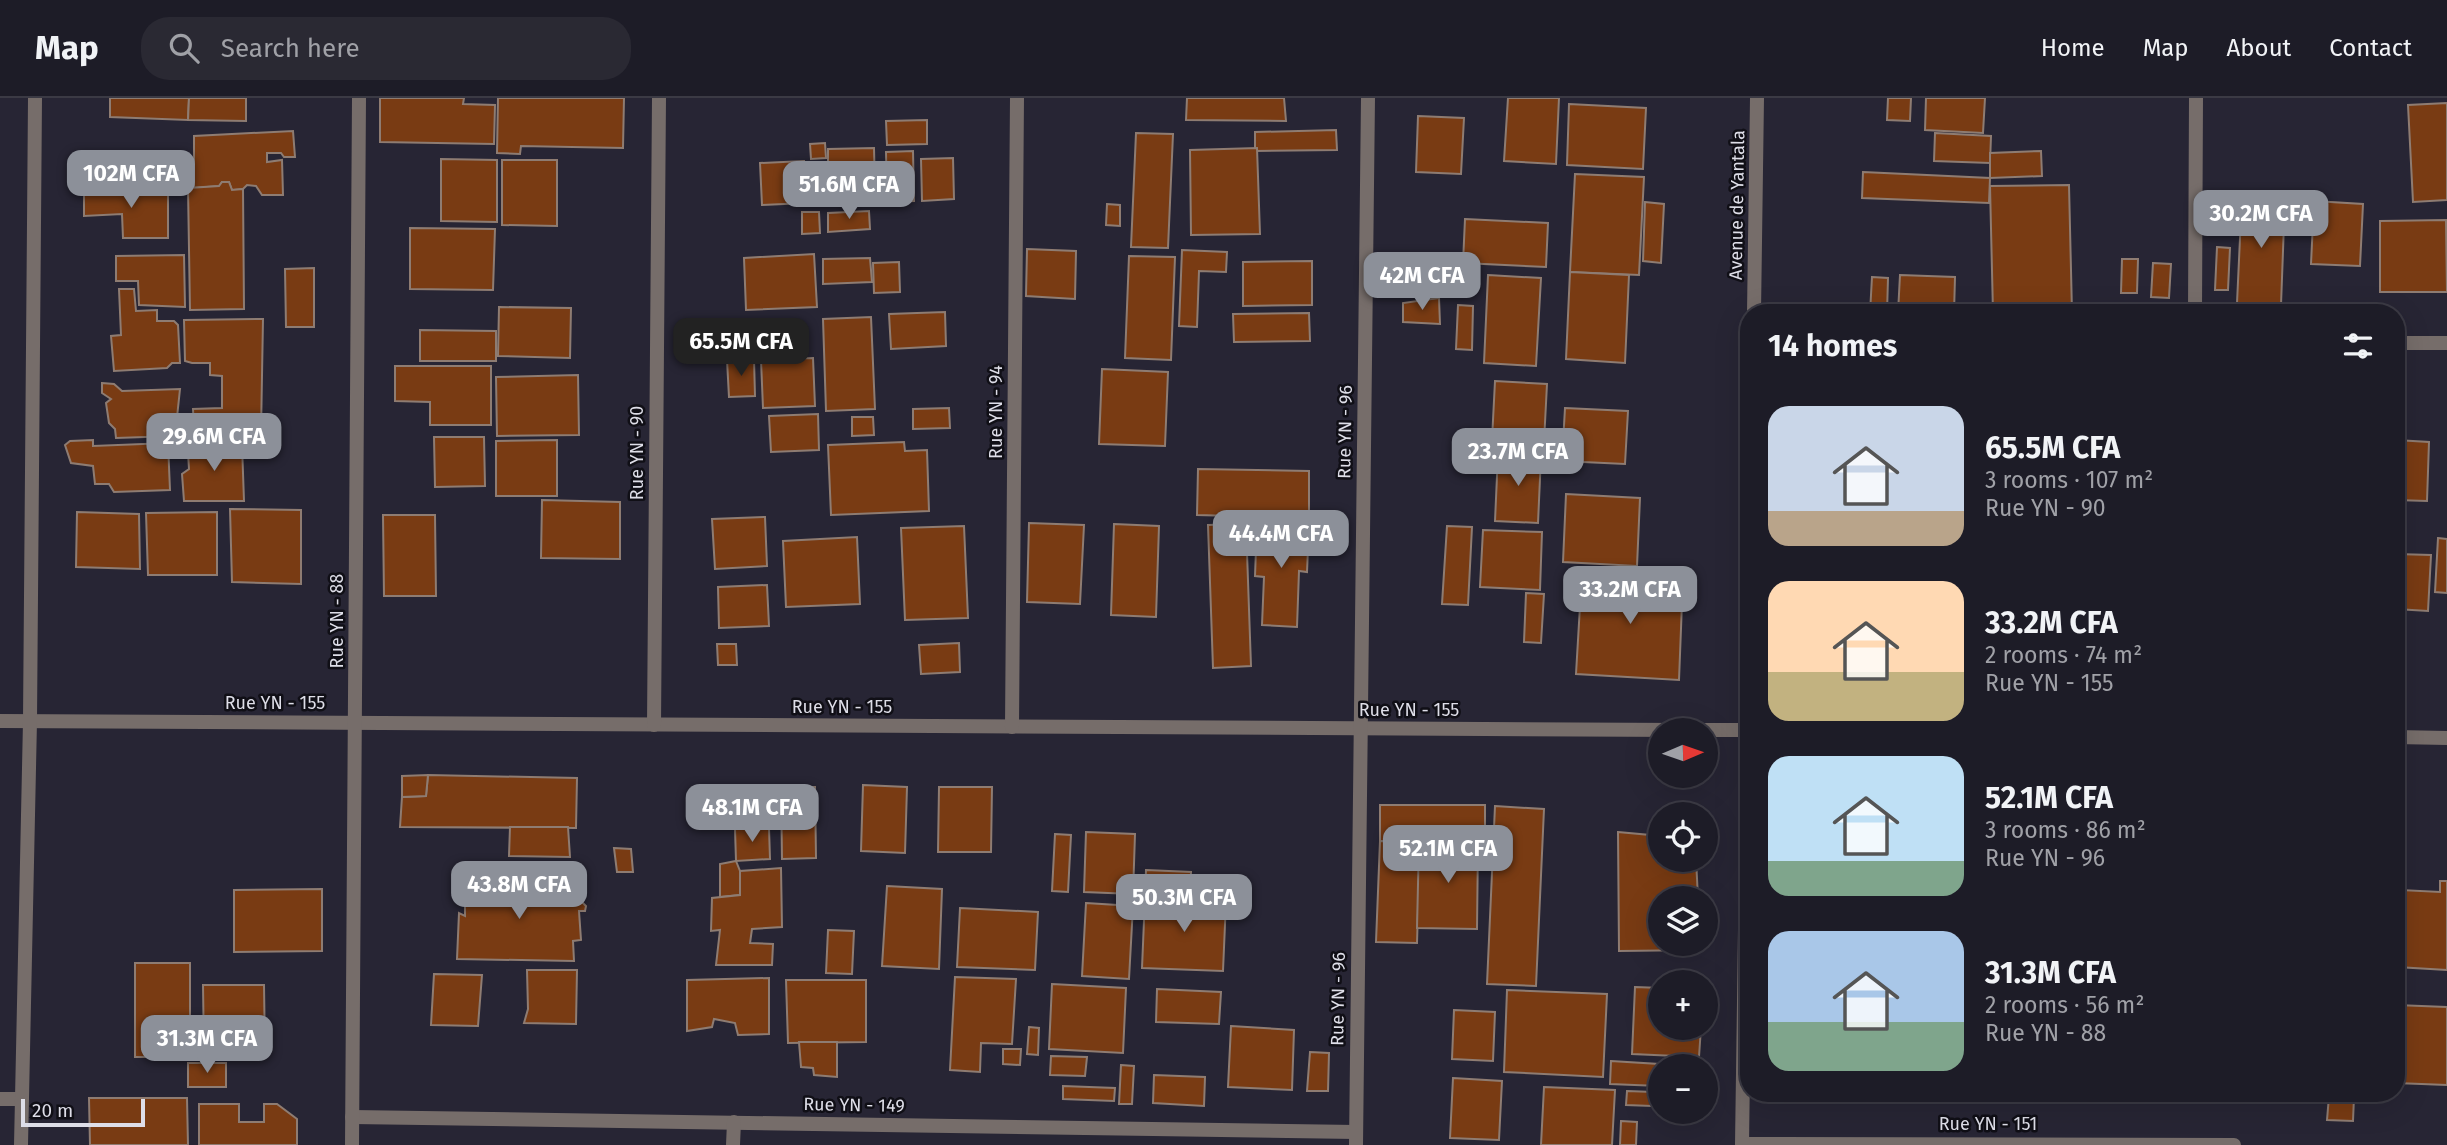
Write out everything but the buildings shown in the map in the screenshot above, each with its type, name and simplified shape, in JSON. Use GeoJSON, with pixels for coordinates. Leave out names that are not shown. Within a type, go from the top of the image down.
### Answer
{"type":"FeatureCollection","features":[{"type":"Feature","properties":{"kind":"street"},"geometry":{"type":"LineString","coordinates":[[21,1145],[30,721],[35,98]]}},
{"type":"Feature","properties":{"kind":"street","name":"Rue YN - 88"},"geometry":{"type":"LineString","coordinates":[[352,1145],[359,98]]}},
{"type":"Feature","properties":{"kind":"street","name":"Rue YN - 90"},"geometry":{"type":"LineString","coordinates":[[654,725],[659,98]]}},
{"type":"Feature","properties":{"kind":"street","name":"Rue YN - 94"},"geometry":{"type":"LineString","coordinates":[[1012,727],[1017,98]]}},
{"type":"Feature","properties":{"kind":"street","name":"Rue YN - 96"},"geometry":{"type":"LineString","coordinates":[[1356,1138],[1368,98]]}},
{"type":"Feature","properties":{"kind":"street","name":"Avenue de Yantala"},"geometry":{"type":"LineString","coordinates":[[1754,304],[1757,98]]}},
{"type":"Feature","properties":{"kind":"street"},"geometry":{"type":"LineString","coordinates":[[2195,304],[2196,98]]}},
{"type":"Feature","properties":{"kind":"street"},"geometry":{"type":"LineString","coordinates":[[2405,343],[2447,343]]}},
{"type":"Feature","properties":{"kind":"street","name":"Rue YN - 155"},"geometry":{"type":"LineString","coordinates":[[0,721],[1648,730]]}},
{"type":"Feature","properties":{"kind":"street"},"geometry":{"type":"LineString","coordinates":[[1718,730],[1740,730]]}},
{"type":"Feature","properties":{"kind":"street"},"geometry":{"type":"LineString","coordinates":[[2405,737],[2447,738]]}},
{"type":"Feature","properties":{"kind":"street"},"geometry":{"type":"LineString","coordinates":[[0,1099],[22,1099]]}},
{"type":"Feature","properties":{"kind":"street"},"geometry":{"type":"LineString","coordinates":[[1742,1144],[1743,1102]]}},
{"type":"Feature","properties":{"kind":"street","name":"Rue YN - 149"},"geometry":{"type":"LineString","coordinates":[[352,1117],[734,1122],[1356,1138]]}},
{"type":"Feature","properties":{"kind":"street"},"geometry":{"type":"LineString","coordinates":[[733,1145],[734,1122]]}},
{"type":"Feature","properties":{"kind":"street","name":"Rue YN - 151"},"geometry":{"type":"LineString","coordinates":[[1742,1144],[2234,1145]]}}]}
